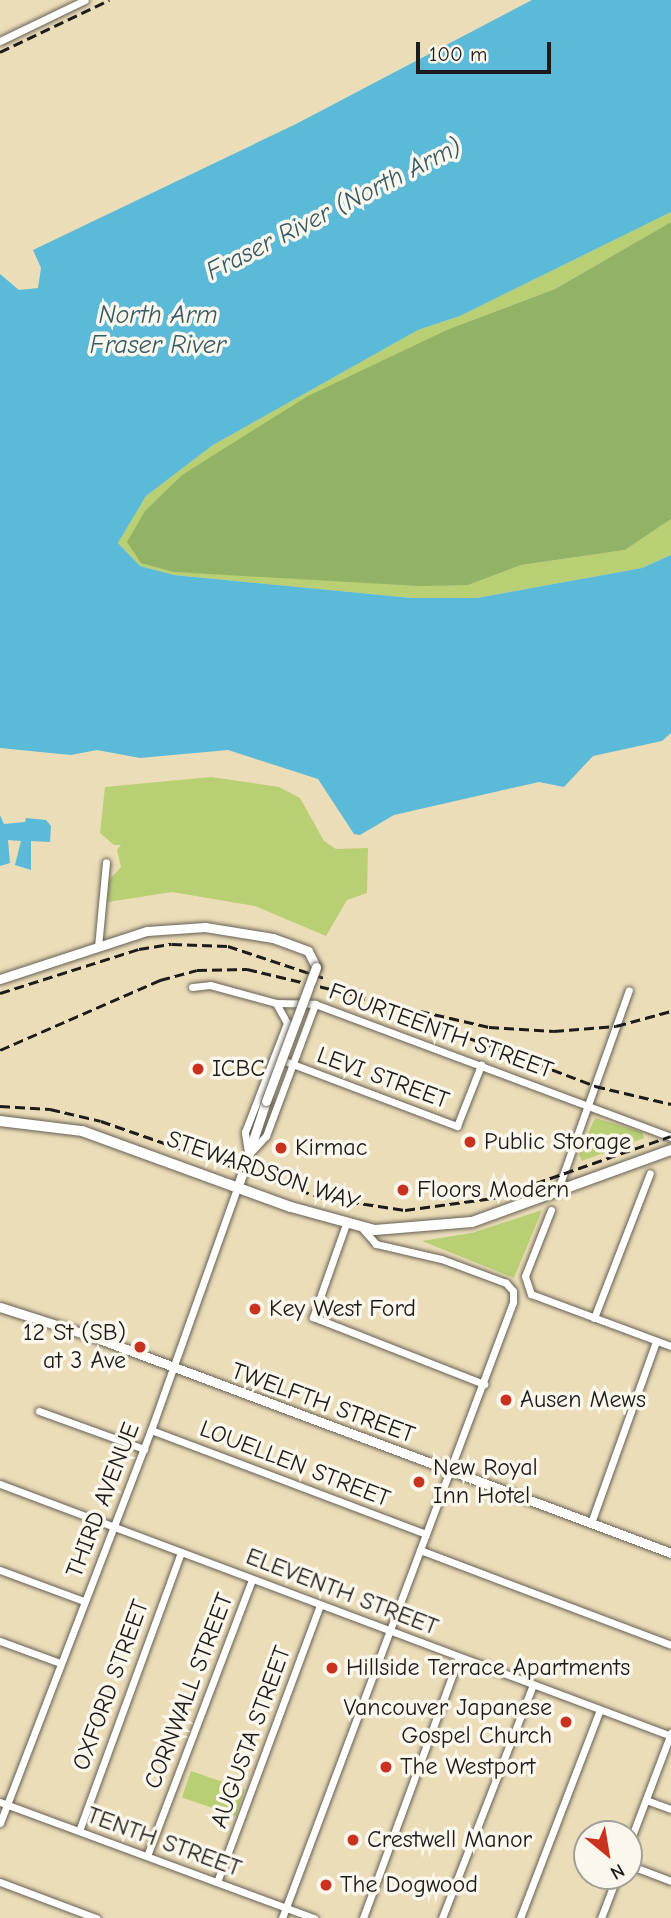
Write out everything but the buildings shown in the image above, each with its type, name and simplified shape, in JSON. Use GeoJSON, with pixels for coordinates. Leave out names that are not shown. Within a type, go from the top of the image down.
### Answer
{"type":"FeatureCollection","features":[{"type":"Feature","properties":{"kind":"main road","name":"STEWARDSON WAY"},"geometry":{"type":"LineString","coordinates":[[0,1121],[82,1131],[237,1189],[346,1224],[401,1231],[472,1222],[671,1150]]}},
{"type":"Feature","properties":{"kind":"street"},"geometry":{"type":"LineString","coordinates":[[57,0],[62,11]]}},
{"type":"Feature","properties":{"kind":"street"},"geometry":{"type":"LineString","coordinates":[[0,41],[85,0]]}},
{"type":"Feature","properties":{"kind":"street"},"geometry":{"type":"LineString","coordinates":[[98,947],[106,862]]}},
{"type":"Feature","properties":{"kind":"street"},"geometry":{"type":"LineString","coordinates":[[0,979],[161,928],[205,927],[274,938],[308,951],[316,961],[237,1189]]}},
{"type":"Feature","properties":{"kind":"street","name":"FOURTEENTH STREET"},"geometry":{"type":"LineString","coordinates":[[192,987],[210,985],[276,1003],[315,1004],[671,1137]]}},
{"type":"Feature","properties":{"kind":"street"},"geometry":{"type":"LineString","coordinates":[[557,1192],[629,990]]}},
{"type":"Feature","properties":{"kind":"street"},"geometry":{"type":"LineString","coordinates":[[249,1154],[245,1132],[287,1023],[276,1003]]}},
{"type":"Feature","properties":{"kind":"street"},"geometry":{"type":"LineString","coordinates":[[249,1154],[266,1136],[315,1004]]}},
{"type":"Feature","properties":{"kind":"street","name":"LEVI STREET"},"geometry":{"type":"LineString","coordinates":[[274,1057],[457,1126],[481,1065]]}},
{"type":"Feature","properties":{"kind":"street"},"geometry":{"type":"LineString","coordinates":[[594,1318],[650,1173]]}},
{"type":"Feature","properties":{"kind":"street","name":"THIRD AVENUE"},"geometry":{"type":"LineString","coordinates":[[0,1823],[4,1803],[144,1449],[237,1189]]}},
{"type":"Feature","properties":{"kind":"street"},"geometry":{"type":"LineString","coordinates":[[551,1210],[525,1276],[531,1294],[671,1346]]}},
{"type":"Feature","properties":{"kind":"street"},"geometry":{"type":"LineString","coordinates":[[346,1224],[313,1317],[484,1384]]}},
{"type":"Feature","properties":{"kind":"street"},"geometry":{"type":"LineString","coordinates":[[282,1918],[513,1302],[513,1291],[506,1283],[441,1259],[376,1244],[362,1228]]}},
{"type":"Feature","properties":{"kind":"street","name":"TWELFTH STREET"},"geometry":{"type":"LineString","coordinates":[[0,1307],[94,1336],[172,1368],[671,1553]]}},
{"type":"Feature","properties":{"kind":"street"},"geometry":{"type":"LineString","coordinates":[[592,1523],[656,1340]]}},
{"type":"Feature","properties":{"kind":"street"},"geometry":{"type":"LineString","coordinates":[[39,1411],[144,1449]]}},
{"type":"Feature","properties":{"kind":"street","name":"LOUELLEN STREET"},"geometry":{"type":"LineString","coordinates":[[151,1430],[426,1534]]}},
{"type":"Feature","properties":{"kind":"street","name":"ELEVENTH STREET"},"geometry":{"type":"LineString","coordinates":[[0,1485],[671,1735]]}},
{"type":"Feature","properties":{"kind":"street"},"geometry":{"type":"LineString","coordinates":[[420,1550],[671,1645]]}},
{"type":"Feature","properties":{"kind":"street","name":"OXFORD STREET"},"geometry":{"type":"LineString","coordinates":[[79,1830],[181,1552]]}},
{"type":"Feature","properties":{"kind":"street"},"geometry":{"type":"LineString","coordinates":[[0,1570],[83,1601]]}},
{"type":"Feature","properties":{"kind":"street","name":"CORNWALL STREET"},"geometry":{"type":"LineString","coordinates":[[147,1856],[252,1579]]}},
{"type":"Feature","properties":{"kind":"street","name":"AUGUSTA STREET"},"geometry":{"type":"LineString","coordinates":[[218,1882],[320,1605]]}},
{"type":"Feature","properties":{"kind":"street"},"geometry":{"type":"LineString","coordinates":[[0,1641],[60,1663]]}},
{"type":"Feature","properties":{"kind":"street"},"geometry":{"type":"LineString","coordinates":[[363,1918],[459,1657]]}},
{"type":"Feature","properties":{"kind":"street"},"geometry":{"type":"LineString","coordinates":[[442,1918],[533,1684]]}},
{"type":"Feature","properties":{"kind":"street"},"geometry":{"type":"LineString","coordinates":[[520,1918],[600,1710]]}},
{"type":"Feature","properties":{"kind":"street"},"geometry":{"type":"LineString","coordinates":[[638,1820],[671,1735]]}},
{"type":"Feature","properties":{"kind":"street"},"geometry":{"type":"LineString","coordinates":[[646,1800],[671,1809]]}},
{"type":"Feature","properties":{"kind":"street","name":"TENTH STREET"},"geometry":{"type":"LineString","coordinates":[[4,1803],[314,1918]]}},
{"type":"Feature","properties":{"kind":"street"},"geometry":{"type":"LineString","coordinates":[[643,1870],[671,1881]]}},
{"type":"Feature","properties":{"kind":"street"},"geometry":{"type":"LineString","coordinates":[[0,1882],[96,1918]]}},
{"type":"Feature","properties":{"kind":"street"},"geometry":{"type":"LineString","coordinates":[[601,1918],[612,1890]]}},
{"type":"Feature","properties":{"kind":"green space"},"geometry":{"type":"Polygon","coordinates":[[[671,212],[671,222],[555,289],[449,329],[182,475],[174,572],[468,585],[521,565],[625,550],[671,519],[671,555],[642,568],[477,598],[412,598],[174,575],[140,566],[118,543],[146,496],[213,445],[418,330],[460,316],[671,212]]]}},
{"type":"Feature","properties":{"kind":"green space"},"geometry":{"type":"Polygon","coordinates":[[[671,222],[671,519],[625,550],[521,565],[468,585],[420,586],[174,572],[141,563],[127,542],[145,511],[182,475],[308,396],[449,329],[555,289],[671,222]]]}},
{"type":"Feature","properties":{"kind":"green space"},"geometry":{"type":"Polygon","coordinates":[[[211,777],[279,787],[300,798],[324,841],[336,849],[368,848],[367,893],[347,900],[326,936],[255,906],[172,892],[108,902],[109,880],[121,867],[117,850],[121,845],[114,845],[100,833],[105,787],[211,777]]]}},
{"type":"Feature","properties":{"kind":"green space"},"geometry":{"type":"Polygon","coordinates":[[[595,1118],[642,1132],[644,1138],[582,1161],[579,1154],[595,1118]]]}},
{"type":"Feature","properties":{"kind":"green space"},"geometry":{"type":"Polygon","coordinates":[[[542,1210],[514,1278],[422,1241],[472,1233],[542,1210]]]}},
{"type":"Feature","properties":{"kind":"green space"},"geometry":{"type":"Polygon","coordinates":[[[191,1771],[245,1790],[236,1816],[182,1797],[191,1771]]]}},
{"type":"Feature","properties":{"kind":"water","name":"North Arm Fraser River"},"geometry":{"type":"Polygon","coordinates":[[[532,0],[671,0],[671,212],[460,316],[418,330],[213,445],[146,496],[118,543],[140,566],[174,575],[412,598],[477,598],[642,568],[671,555],[671,733],[662,741],[593,756],[564,787],[539,782],[394,815],[360,835],[354,834],[318,779],[228,750],[140,758],[97,750],[71,755],[0,748],[0,274],[19,290],[38,288],[41,268],[33,250],[296,124],[532,0]]]}},
{"type":"Feature","properties":{"kind":"water"},"geometry":{"type":"Polygon","coordinates":[[[0,815],[4,824],[25,822],[26,818],[46,820],[51,826],[50,842],[31,841],[31,870],[15,865],[21,841],[8,840],[10,863],[0,866],[0,815]]]}},
{"type":"Feature","properties":{"kind":"railway"},"geometry":{"type":"LineString","coordinates":[[0,52],[109,0]]}},
{"type":"Feature","properties":{"kind":"railway"},"geometry":{"type":"LineString","coordinates":[[0,993],[139,949],[172,944],[228,946],[324,978]]}},
{"type":"Feature","properties":{"kind":"railway"},"geometry":{"type":"LineString","coordinates":[[0,1050],[160,980],[197,970],[247,969],[356,995],[595,1086],[671,1104]]}},
{"type":"Feature","properties":{"kind":"railway"},"geometry":{"type":"LineString","coordinates":[[420,1011],[489,1027],[554,1031],[616,1026],[671,1011]]}},
{"type":"Feature","properties":{"kind":"railway"},"geometry":{"type":"LineString","coordinates":[[0,1106],[50,1109],[101,1121],[319,1197],[405,1210],[493,1198],[671,1136]]}},
{"type":"Feature","properties":{"kind":"place","name":"ICBC"},"geometry":{"type":"Point","coordinates":[198,1069]}},
{"type":"Feature","properties":{"kind":"place","name":"Public Storage"},"geometry":{"type":"Point","coordinates":[470,1142]}},
{"type":"Feature","properties":{"kind":"place","name":"Kirmac"},"geometry":{"type":"Point","coordinates":[281,1148]}},
{"type":"Feature","properties":{"kind":"place","name":"Floors Modern"},"geometry":{"type":"Point","coordinates":[403,1190]}},
{"type":"Feature","properties":{"kind":"place","name":"Key West Ford"},"geometry":{"type":"Point","coordinates":[255,1309]}},
{"type":"Feature","properties":{"kind":"place","name":"12 St (SB) at 3 Ave"},"geometry":{"type":"Point","coordinates":[140,1347]}},
{"type":"Feature","properties":{"kind":"place","name":"Ausen Mews"},"geometry":{"type":"Point","coordinates":[506,1400]}},
{"type":"Feature","properties":{"kind":"place","name":"New Royal Inn Hotel"},"geometry":{"type":"Point","coordinates":[419,1482]}},
{"type":"Feature","properties":{"kind":"place","name":"Hillside Terrace Apartments"},"geometry":{"type":"Point","coordinates":[332,1668]}},
{"type":"Feature","properties":{"kind":"place","name":"Vancouver Japanese Gospel Church"},"geometry":{"type":"Point","coordinates":[566,1722]}},
{"type":"Feature","properties":{"kind":"place","name":"The Westport"},"geometry":{"type":"Point","coordinates":[386,1767]}},
{"type":"Feature","properties":{"kind":"place","name":"Crestwell Manor"},"geometry":{"type":"Point","coordinates":[353,1840]}},
{"type":"Feature","properties":{"kind":"place","name":"The Dogwood"},"geometry":{"type":"Point","coordinates":[326,1885]}},
{"type":"Feature","properties":{"kind":"water label","name":"Fraser River (North Arm)"},"geometry":{"type":"Point","coordinates":[334,210]}}]}
